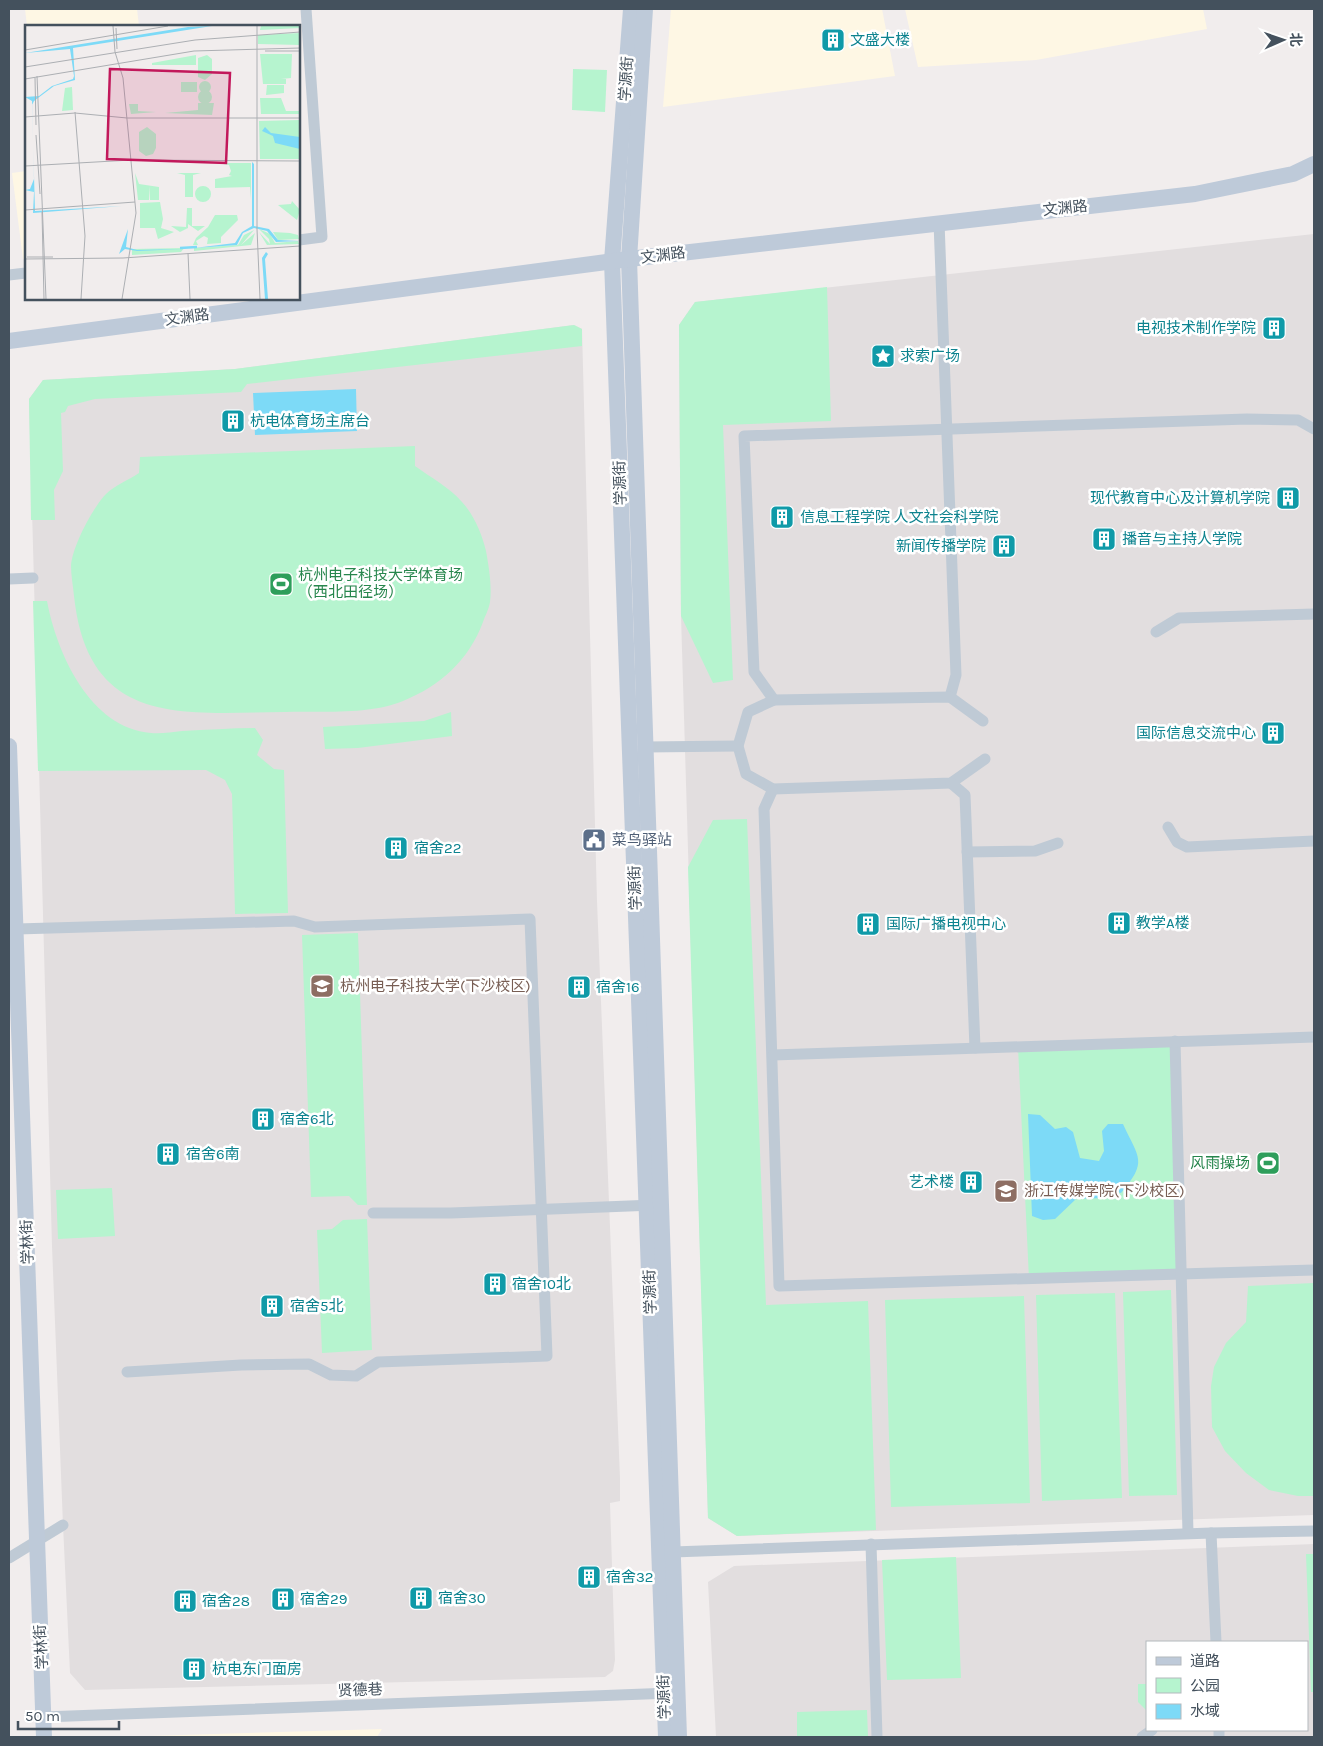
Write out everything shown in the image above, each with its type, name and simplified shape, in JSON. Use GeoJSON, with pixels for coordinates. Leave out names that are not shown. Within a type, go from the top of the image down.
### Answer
{"type":"FeatureCollection","features":[{"type":"Feature","properties":{"kind":"main road","name":"学源街"},"geometry":{"type":"LineString","coordinates":[[631,9],[612,261],[654,1205],[671,1693],[679,1737]]}},
{"type":"Feature","properties":{"kind":"main road","name":"学源街"},"geometry":{"type":"LineString","coordinates":[[645,9],[629,259],[645,747],[654,1205],[673,1552],[671,1693],[666,1737]]}},
{"type":"Feature","properties":{"kind":"main road","name":"文渊路"},"geometry":{"type":"LineString","coordinates":[[9,341],[612,261],[1195,194],[1293,174],[1314,164]]}},
{"type":"Feature","properties":{"kind":"main road","name":"学林街"},"geometry":{"type":"LineString","coordinates":[[9,746],[17,929],[44,1737]]}},
{"type":"Feature","properties":{"kind":"street"},"geometry":{"type":"LineString","coordinates":[[300,240],[322,237],[306,9]]}},
{"type":"Feature","properties":{"kind":"street"},"geometry":{"type":"LineString","coordinates":[[939,222],[956,675],[950,697]]}},
{"type":"Feature","properties":{"kind":"street"},"geometry":{"type":"LineString","coordinates":[[9,275],[25,273]]}},
{"type":"Feature","properties":{"kind":"street"},"geometry":{"type":"LineString","coordinates":[[774,700],[754,672],[744,436],[1247,419],[1298,420],[1314,429]]}},
{"type":"Feature","properties":{"kind":"street"},"geometry":{"type":"LineString","coordinates":[[9,579],[33,578]]}},
{"type":"Feature","properties":{"kind":"street"},"geometry":{"type":"LineString","coordinates":[[1156,632],[1179,618],[1314,614]]}},
{"type":"Feature","properties":{"kind":"street"},"geometry":{"type":"LineString","coordinates":[[983,721],[950,697],[774,700],[748,712],[738,746],[746,774],[773,789],[951,783],[985,759]]}},
{"type":"Feature","properties":{"kind":"street"},"geometry":{"type":"LineString","coordinates":[[645,747],[738,746]]}},
{"type":"Feature","properties":{"kind":"street"},"geometry":{"type":"LineString","coordinates":[[951,783],[964,795],[975,1048]]}},
{"type":"Feature","properties":{"kind":"street"},"geometry":{"type":"LineString","coordinates":[[773,789],[764,809],[779,1286],[1314,1270]]}},
{"type":"Feature","properties":{"kind":"street"},"geometry":{"type":"LineString","coordinates":[[1168,827],[1177,842],[1187,847],[1314,841]]}},
{"type":"Feature","properties":{"kind":"street"},"geometry":{"type":"LineString","coordinates":[[967,852],[1035,851],[1058,843]]}},
{"type":"Feature","properties":{"kind":"street"},"geometry":{"type":"LineString","coordinates":[[17,929],[294,921],[315,927],[530,919],[547,1356],[378,1362],[356,1376],[331,1375],[309,1364],[241,1365],[127,1372]]}},
{"type":"Feature","properties":{"kind":"street"},"geometry":{"type":"LineString","coordinates":[[773,1056],[1314,1037]]}},
{"type":"Feature","properties":{"kind":"street"},"geometry":{"type":"LineString","coordinates":[[1175,1041],[1188,1533]]}},
{"type":"Feature","properties":{"kind":"street"},"geometry":{"type":"LineString","coordinates":[[373,1213],[654,1205]]}},
{"type":"Feature","properties":{"kind":"street"},"geometry":{"type":"LineString","coordinates":[[9,1558],[63,1525]]}},
{"type":"Feature","properties":{"kind":"street"},"geometry":{"type":"LineString","coordinates":[[673,1552],[1188,1533],[1314,1531]]}},
{"type":"Feature","properties":{"kind":"street"},"geometry":{"type":"LineString","coordinates":[[1211,1533],[1216,1641]]}},
{"type":"Feature","properties":{"kind":"street"},"geometry":{"type":"LineString","coordinates":[[871,1544],[877,1737]]}},
{"type":"Feature","properties":{"kind":"street","name":"贤德巷"},"geometry":{"type":"LineString","coordinates":[[44,1716],[671,1693]]}},
{"type":"Feature","properties":{"kind":"shaded area"},"geometry":{"type":"Polygon","coordinates":[[[25,9],[137,9],[139,25],[27,25],[25,9]]]}},
{"type":"Feature","properties":{"kind":"shaded area"},"geometry":{"type":"Polygon","coordinates":[[[671,9],[882,9],[895,76],[663,107],[671,9]]]}},
{"type":"Feature","properties":{"kind":"shaded area"},"geometry":{"type":"Polygon","coordinates":[[[905,9],[1203,9],[1207,29],[1036,60],[918,67],[905,9]]]}},
{"type":"Feature","properties":{"kind":"shaded area"},"geometry":{"type":"Polygon","coordinates":[[[25,171],[25,258],[23,259],[12,173],[25,171]]]}},
{"type":"Feature","properties":{"kind":"shaded area","name":"浙江传媒学院(下沙校区)"},"geometry":{"type":"Polygon","coordinates":[[[1314,234],[1314,1515],[737,1536],[708,1518],[681,616],[679,325],[695,302],[1314,234]]]}},
{"type":"Feature","properties":{"kind":"shaded area","name":"杭州电子科技大学(下沙校区)"},"geometry":{"type":"Polygon","coordinates":[[[574,325],[582,329],[597,901],[620,1478],[620,1501],[610,1503],[615,1660],[613,1671],[605,1677],[85,1690],[70,1673],[63,1525],[52,1246],[29,399],[43,380],[235,369],[574,325]]]}},
{"type":"Feature","properties":{"kind":"shaded area"},"geometry":{"type":"Polygon","coordinates":[[[1314,1544],[1314,1737],[716,1737],[708,1582],[734,1566],[1314,1544]]]}},
{"type":"Feature","properties":{"kind":"shaded area"},"geometry":{"type":"Polygon","coordinates":[[[382,1729],[377,1737],[115,1737],[382,1729]]]}},
{"type":"Feature","properties":{"kind":"green space"},"geometry":{"type":"Polygon","coordinates":[[[573,69],[607,70],[605,112],[572,110],[573,69]]]}},
{"type":"Feature","properties":{"kind":"green space"},"geometry":{"type":"Polygon","coordinates":[[[827,287],[831,421],[723,425],[733,680],[713,683],[681,616],[679,325],[695,302],[827,287]]]}},
{"type":"Feature","properties":{"kind":"green space"},"geometry":{"type":"Polygon","coordinates":[[[574,325],[582,329],[582,346],[247,384],[241,392],[95,399],[68,406],[65,412],[61,413],[63,471],[54,490],[55,520],[31,520],[29,399],[43,380],[235,369],[574,325]]]}},
{"type":"Feature","properties":{"kind":"green space","name":"杭州电子科技大学体育场 （西北田径场）"},"geometry":{"type":"Polygon","coordinates":[[[415,446],[415,466],[457,497],[474,519],[480,531],[487,557],[491,590],[487,612],[470,648],[452,670],[429,688],[403,701],[361,710],[211,713],[177,711],[147,704],[120,691],[99,670],[83,639],[74,596],[71,569],[72,558],[79,538],[95,508],[106,494],[139,473],[140,457],[415,446]]]}},
{"type":"Feature","properties":{"kind":"green space"},"geometry":{"type":"Polygon","coordinates":[[[33,601],[47,601],[52,622],[68,665],[94,703],[110,718],[129,728],[151,733],[255,728],[263,740],[257,755],[274,769],[284,770],[288,913],[235,914],[232,794],[225,780],[206,770],[38,771],[33,601]]]}},
{"type":"Feature","properties":{"kind":"green space"},"geometry":{"type":"Polygon","coordinates":[[[451,712],[452,736],[358,748],[325,749],[323,727],[424,721],[451,712]]]}},
{"type":"Feature","properties":{"kind":"green space"},"geometry":{"type":"Polygon","coordinates":[[[747,819],[766,1305],[868,1301],[876,1530],[737,1536],[708,1518],[688,867],[713,820],[747,819]]]}},
{"type":"Feature","properties":{"kind":"green space"},"geometry":{"type":"Polygon","coordinates":[[[358,933],[367,1205],[358,1205],[349,1196],[311,1197],[302,935],[358,933]]]}},
{"type":"Feature","properties":{"kind":"green space"},"geometry":{"type":"Polygon","coordinates":[[[1175,1041],[1181,1275],[1029,1279],[1018,1047],[1175,1041]]]}},
{"type":"Feature","properties":{"kind":"green space"},"geometry":{"type":"Polygon","coordinates":[[[112,1188],[115,1236],[58,1239],[56,1190],[112,1188]]]}},
{"type":"Feature","properties":{"kind":"green space"},"geometry":{"type":"Polygon","coordinates":[[[367,1219],[372,1350],[322,1353],[317,1230],[332,1229],[343,1220],[367,1219]]]}},
{"type":"Feature","properties":{"kind":"green space"},"geometry":{"type":"Polygon","coordinates":[[[1314,1283],[1314,1496],[1298,1496],[1269,1490],[1246,1473],[1225,1451],[1212,1427],[1211,1386],[1214,1367],[1226,1343],[1246,1322],[1248,1286],[1314,1283]]]}},
{"type":"Feature","properties":{"kind":"green space"},"geometry":{"type":"Polygon","coordinates":[[[1171,1290],[1177,1495],[1129,1496],[1123,1292],[1171,1290]]]}},
{"type":"Feature","properties":{"kind":"green space"},"geometry":{"type":"Polygon","coordinates":[[[1115,1293],[1122,1498],[1042,1501],[1036,1295],[1115,1293]]]}},
{"type":"Feature","properties":{"kind":"green space"},"geometry":{"type":"Polygon","coordinates":[[[1024,1296],[1030,1503],[891,1507],[885,1300],[1024,1296]]]}},
{"type":"Feature","properties":{"kind":"green space"},"geometry":{"type":"Polygon","coordinates":[[[1306,1554],[1314,1554],[1314,1692],[1311,1692],[1306,1554]]]}},
{"type":"Feature","properties":{"kind":"green space"},"geometry":{"type":"Polygon","coordinates":[[[956,1557],[961,1678],[887,1680],[882,1560],[956,1557]]]}},
{"type":"Feature","properties":{"kind":"green space"},"geometry":{"type":"Polygon","coordinates":[[[1138,1684],[1146,1684],[1146,1710],[1138,1702],[1138,1684]]]}},
{"type":"Feature","properties":{"kind":"green space"},"geometry":{"type":"Polygon","coordinates":[[[867,1710],[868,1737],[797,1737],[797,1712],[867,1710]]]}},
{"type":"Feature","properties":{"kind":"water"},"geometry":{"type":"Polygon","coordinates":[[[356,389],[357,431],[255,435],[253,393],[356,389]]]}},
{"type":"Feature","properties":{"kind":"water"},"geometry":{"type":"Polygon","coordinates":[[[1028,1114],[1040,1115],[1055,1129],[1066,1127],[1073,1132],[1080,1158],[1099,1161],[1104,1151],[1102,1131],[1108,1124],[1123,1124],[1137,1153],[1138,1166],[1135,1174],[1121,1193],[1110,1190],[1103,1198],[1076,1199],[1055,1219],[1043,1220],[1032,1216],[1028,1114]]]}},
{"type":"Feature","properties":{"kind":"place","name":"文盛大楼"},"geometry":{"type":"Point","coordinates":[833,40]}},
{"type":"Feature","properties":{"kind":"place","name":"电视技术制作学院"},"geometry":{"type":"Point","coordinates":[1274,328]}},
{"type":"Feature","properties":{"kind":"place","name":"求索广场"},"geometry":{"type":"Point","coordinates":[883,356]}},
{"type":"Feature","properties":{"kind":"place","name":"杭电体育场主席台"},"geometry":{"type":"Point","coordinates":[233,421]}},
{"type":"Feature","properties":{"kind":"place","name":"现代教育中心及计算机学院"},"geometry":{"type":"Point","coordinates":[1288,498]}},
{"type":"Feature","properties":{"kind":"place","name":"信息工程学院 人文社会科学院"},"geometry":{"type":"Point","coordinates":[782,517]}},
{"type":"Feature","properties":{"kind":"place","name":"播音与主持人学院"},"geometry":{"type":"Point","coordinates":[1104,539]}},
{"type":"Feature","properties":{"kind":"place","name":"新闻传播学院"},"geometry":{"type":"Point","coordinates":[1004,546]}},
{"type":"Feature","properties":{"kind":"place","name":"杭州电子科技大学体育场 （西北田径场）"},"geometry":{"type":"Point","coordinates":[281,584]}},
{"type":"Feature","properties":{"kind":"place","name":"国际信息交流中心"},"geometry":{"type":"Point","coordinates":[1273,733]}},
{"type":"Feature","properties":{"kind":"place","name":"菜鸟驿站"},"geometry":{"type":"Point","coordinates":[594,840]}},
{"type":"Feature","properties":{"kind":"place","name":"宿舍22"},"geometry":{"type":"Point","coordinates":[396,848]}},
{"type":"Feature","properties":{"kind":"place","name":"教学A楼"},"geometry":{"type":"Point","coordinates":[1119,923]}},
{"type":"Feature","properties":{"kind":"place","name":"国际广播电视中心"},"geometry":{"type":"Point","coordinates":[868,924]}},
{"type":"Feature","properties":{"kind":"place","name":"杭州电子科技大学(下沙校区)"},"geometry":{"type":"Point","coordinates":[322,986]}},
{"type":"Feature","properties":{"kind":"place","name":"宿舍16"},"geometry":{"type":"Point","coordinates":[579,987]}},
{"type":"Feature","properties":{"kind":"place","name":"宿舍6北"},"geometry":{"type":"Point","coordinates":[263,1119]}},
{"type":"Feature","properties":{"kind":"place","name":"宿舍6南"},"geometry":{"type":"Point","coordinates":[168,1154]}},
{"type":"Feature","properties":{"kind":"place","name":"风雨操场"},"geometry":{"type":"Point","coordinates":[1268,1163]}},
{"type":"Feature","properties":{"kind":"place","name":"艺术楼"},"geometry":{"type":"Point","coordinates":[971,1182]}},
{"type":"Feature","properties":{"kind":"place","name":"浙江传媒学院(下沙校区)"},"geometry":{"type":"Point","coordinates":[1006,1191]}},
{"type":"Feature","properties":{"kind":"place","name":"宿舍10北"},"geometry":{"type":"Point","coordinates":[495,1284]}},
{"type":"Feature","properties":{"kind":"place","name":"宿舍5北"},"geometry":{"type":"Point","coordinates":[272,1306]}},
{"type":"Feature","properties":{"kind":"place","name":"宿舍32"},"geometry":{"type":"Point","coordinates":[589,1577]}},
{"type":"Feature","properties":{"kind":"place","name":"宿舍30"},"geometry":{"type":"Point","coordinates":[421,1598]}},
{"type":"Feature","properties":{"kind":"place","name":"宿舍29"},"geometry":{"type":"Point","coordinates":[283,1599]}},
{"type":"Feature","properties":{"kind":"place","name":"宿舍28"},"geometry":{"type":"Point","coordinates":[185,1601]}},
{"type":"Feature","properties":{"kind":"place","name":"杭电东门面房"},"geometry":{"type":"Point","coordinates":[194,1669]}}]}
